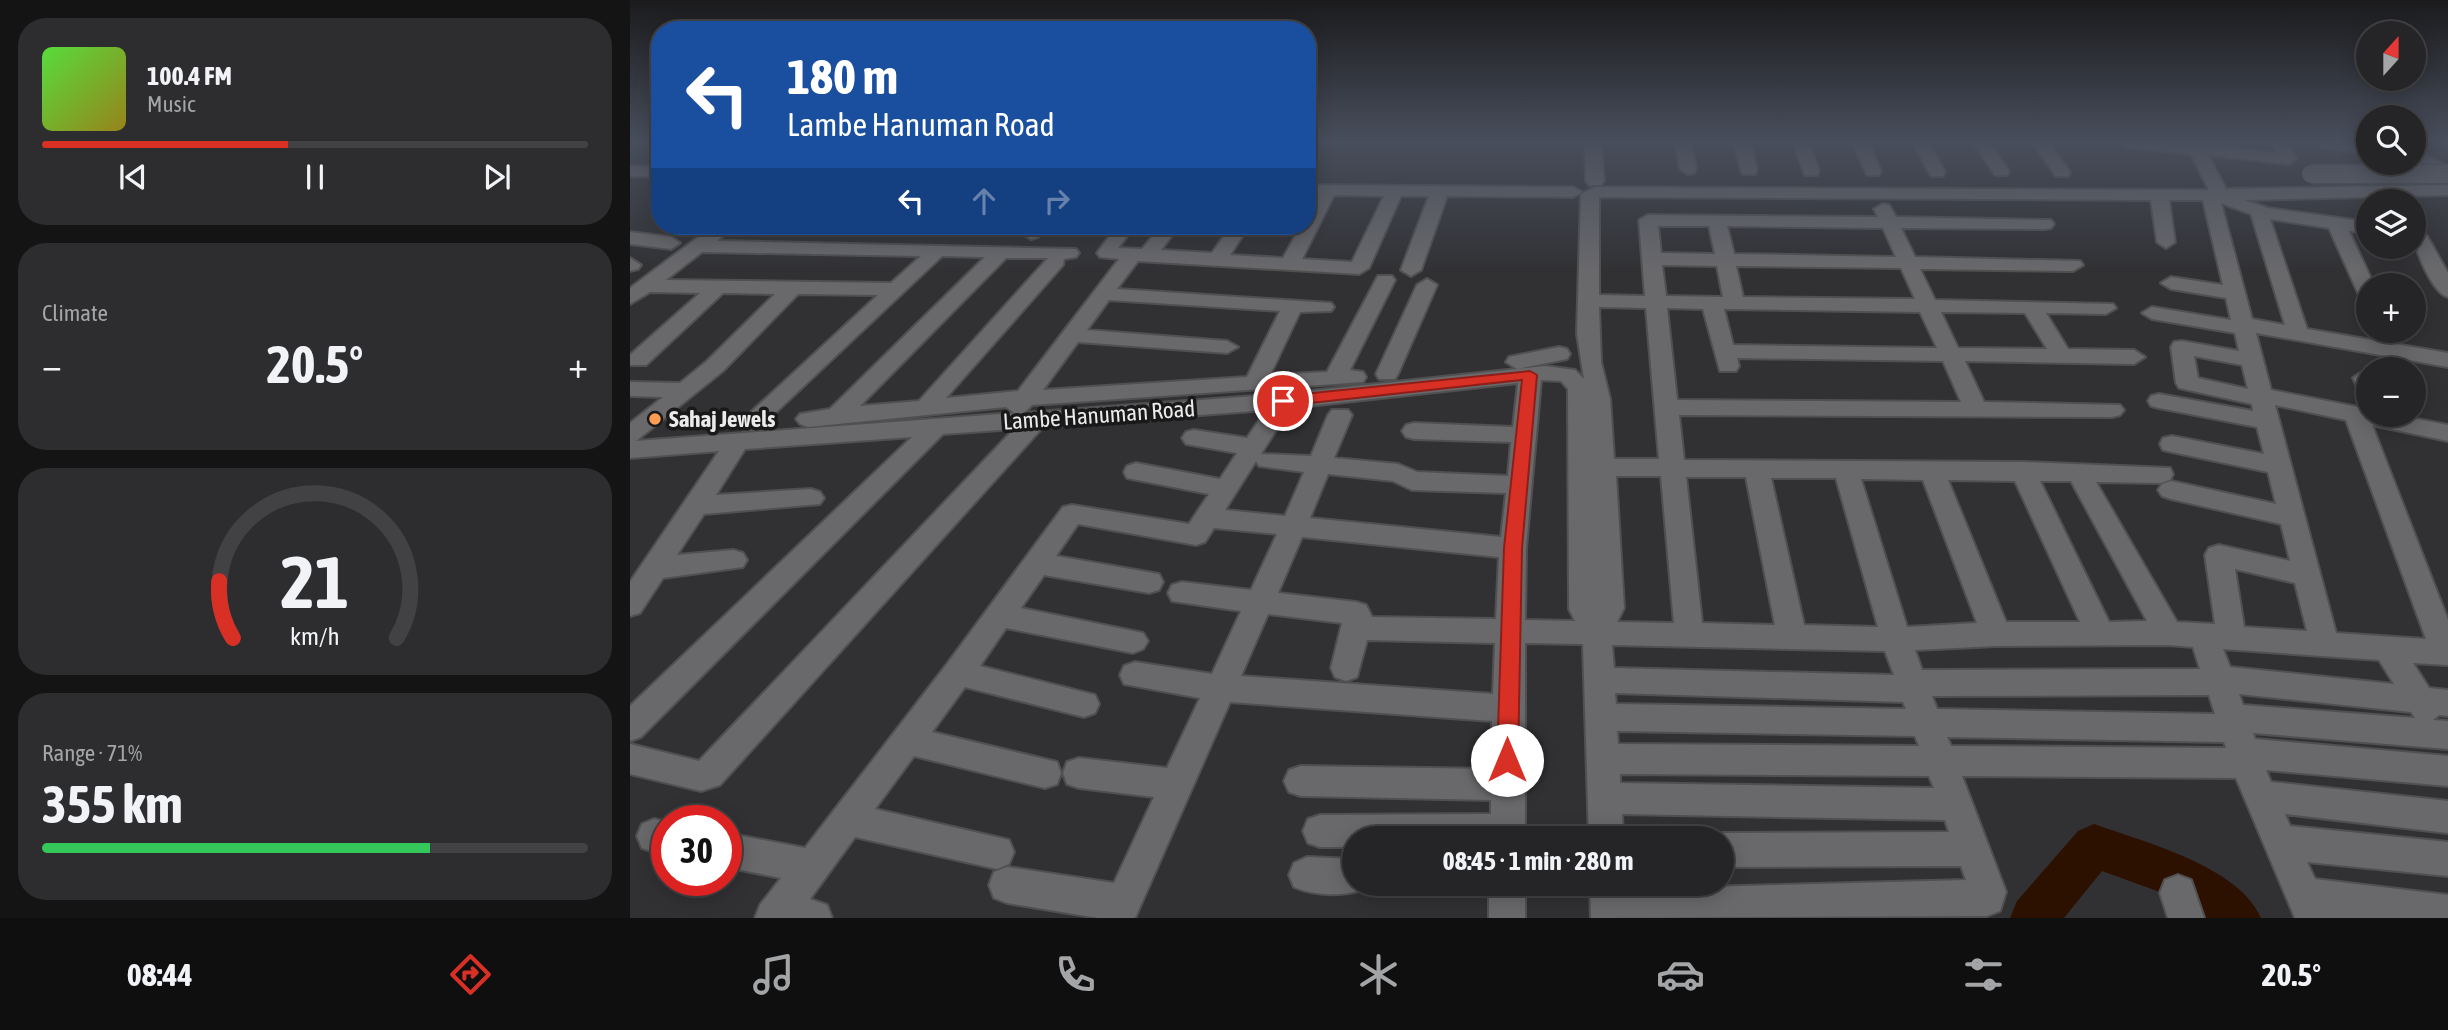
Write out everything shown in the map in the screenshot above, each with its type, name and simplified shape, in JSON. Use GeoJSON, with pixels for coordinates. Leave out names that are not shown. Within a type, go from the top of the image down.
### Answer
{"type":"FeatureCollection","features":[{"type":"Feature","properties":{"kind":"street"},"geometry":{"type":"LineString","coordinates":[[1525,185],[1585,187]]}},
{"type":"Feature","properties":{"kind":"street"},"geometry":{"type":"LineString","coordinates":[[2212,185],[2243,326],[2324,642]]}},
{"type":"Feature","properties":{"kind":"street"},"geometry":{"type":"LineString","coordinates":[[1830,186],[1876,192],[2159,194],[2215,192],[2269,185]]}},
{"type":"Feature","properties":{"kind":"street"},"geometry":{"type":"LineString","coordinates":[[1316,191],[1830,186],[2215,192],[2448,190]]}},
{"type":"Feature","properties":{"kind":"street"},"geometry":{"type":"LineString","coordinates":[[1585,187],[1590,301],[1588,334],[1599,399],[1610,608],[1597,633]]}},
{"type":"Feature","properties":{"kind":"street"},"geometry":{"type":"LineString","coordinates":[[1585,187],[1573,334],[1564,360],[1579,387],[1583,609],[1597,633],[1605,826]]}},
{"type":"Feature","properties":{"kind":"street"},"geometry":{"type":"LineString","coordinates":[[630,188],[651,188]]}},
{"type":"Feature","properties":{"kind":"street"},"geometry":{"type":"LineString","coordinates":[[1316,214],[1328,191]]}},
{"type":"Feature","properties":{"kind":"street"},"geometry":{"type":"LineString","coordinates":[[1119,235],[1106,252],[1138,257],[1361,267],[1395,191]]}},
{"type":"Feature","properties":{"kind":"street"},"geometry":{"type":"LineString","coordinates":[[1411,270],[1440,191]]}},
{"type":"Feature","properties":{"kind":"street"},"geometry":{"type":"LineString","coordinates":[[1876,192],[1948,354],[1977,411]]}},
{"type":"Feature","properties":{"kind":"street"},"geometry":{"type":"LineString","coordinates":[[2215,192],[2259,212],[2356,226]]}},
{"type":"Feature","properties":{"kind":"street"},"geometry":{"type":"LineString","coordinates":[[2159,194],[2172,291],[2235,293]]}},
{"type":"Feature","properties":{"kind":"street"},"geometry":{"type":"LineString","coordinates":[[2259,212],[2298,333]]}},
{"type":"Feature","properties":{"kind":"street"},"geometry":{"type":"LineString","coordinates":[[1689,633],[1648,220],[2045,224]]}},
{"type":"Feature","properties":{"kind":"street"},"geometry":{"type":"LineString","coordinates":[[1717,220],[1726,259],[1723,302],[1726,360],[1948,354],[2134,357]]}},
{"type":"Feature","properties":{"kind":"street"},"geometry":{"type":"LineString","coordinates":[[2336,223],[2359,273]]}},
{"type":"Feature","properties":{"kind":"street"},"geometry":{"type":"LineString","coordinates":[[638,292],[713,235]]}},
{"type":"Feature","properties":{"kind":"street"},"geometry":{"type":"LineString","coordinates":[[780,246],[792,235]]}},
{"type":"Feature","properties":{"kind":"street"},"geometry":{"type":"LineString","coordinates":[[630,759],[701,776],[708,774],[1022,414],[1074,335],[1105,294],[1161,235]]}},
{"type":"Feature","properties":{"kind":"street"},"geometry":{"type":"LineString","coordinates":[[1216,261],[1234,235]]}},
{"type":"Feature","properties":{"kind":"street"},"geometry":{"type":"LineString","coordinates":[[1289,265],[1305,235]]}},
{"type":"Feature","properties":{"kind":"street"},"geometry":{"type":"LineString","coordinates":[[630,238],[671,243]]}},
{"type":"Feature","properties":{"kind":"street"},"geometry":{"type":"LineString","coordinates":[[630,727],[931,417],[1063,257],[932,245],[699,246]]}},
{"type":"Feature","properties":{"kind":"street"},"geometry":{"type":"LineString","coordinates":[[630,605],[744,433],[895,289],[932,245]]}},
{"type":"Feature","properties":{"kind":"street"},"geometry":{"type":"LineString","coordinates":[[2426,251],[2448,291]]}},
{"type":"Feature","properties":{"kind":"street"},"geometry":{"type":"LineString","coordinates":[[836,416],[998,256]]}},
{"type":"Feature","properties":{"kind":"street"},"geometry":{"type":"LineString","coordinates":[[1651,259],[2073,265]]}},
{"type":"Feature","properties":{"kind":"street"},"geometry":{"type":"LineString","coordinates":[[1334,379],[1385,280]]}},
{"type":"Feature","properties":{"kind":"street"},"geometry":{"type":"LineString","coordinates":[[1387,374],[1427,285]]}},
{"type":"Feature","properties":{"kind":"street"},"geometry":{"type":"LineString","coordinates":[[638,292],[718,287],[895,289]]}},
{"type":"Feature","properties":{"kind":"street"},"geometry":{"type":"LineString","coordinates":[[638,360],[718,287]]}},
{"type":"Feature","properties":{"kind":"street"},"geometry":{"type":"LineString","coordinates":[[630,468],[634,442],[686,390],[715,366],[792,288]]}},
{"type":"Feature","properties":{"kind":"street"},"geometry":{"type":"LineString","coordinates":[[1105,294],[1324,307]]}},
{"type":"Feature","properties":{"kind":"street"},"geometry":{"type":"LineString","coordinates":[[1590,301],[2106,308]]}},
{"type":"Feature","properties":{"kind":"street"},"geometry":{"type":"LineString","coordinates":[[1255,384],[1293,305]]}},
{"type":"Feature","properties":{"kind":"street"},"geometry":{"type":"LineString","coordinates":[[2032,307],[2061,355]]}},
{"type":"Feature","properties":{"kind":"street"},"geometry":{"type":"LineString","coordinates":[[2152,313],[2298,333],[2356,337]]}},
{"type":"Feature","properties":{"kind":"street"},"geometry":{"type":"LineString","coordinates":[[1074,335],[1227,347]]}},
{"type":"Feature","properties":{"kind":"street"},"geometry":{"type":"LineString","coordinates":[[2398,343],[2448,360]]}},
{"type":"Feature","properties":{"kind":"street"},"geometry":{"type":"LineString","coordinates":[[2252,360],[2182,347],[2187,383],[2263,405]]}},
{"type":"Feature","properties":{"kind":"street"},"geometry":{"type":"LineString","coordinates":[[1022,414],[1255,384],[1529,360],[1564,360],[1580,375],[1592,363]]}},
{"type":"Feature","properties":{"kind":"street","name":"Lambe Hanuman Road"},"geometry":{"type":"LineString","coordinates":[[634,442],[931,417],[1283,401],[1530,375],[1564,360]]}},
{"type":"Feature","properties":{"kind":"street"},"geometry":{"type":"LineString","coordinates":[[1508,826],[1513,548],[1530,375]]}},
{"type":"Feature","properties":{"kind":"street"},"geometry":{"type":"LineString","coordinates":[[630,389],[686,390]]}},
{"type":"Feature","properties":{"kind":"street"},"geometry":{"type":"LineString","coordinates":[[776,914],[958,673],[1072,514],[1196,535],[1227,489],[1260,454],[1283,401]]}},
{"type":"Feature","properties":{"kind":"street"},"geometry":{"type":"LineString","coordinates":[[2160,401],[2263,405],[2356,414]]}},
{"type":"Feature","properties":{"kind":"street"},"geometry":{"type":"LineString","coordinates":[[1665,407],[2112,410]]}},
{"type":"Feature","properties":{"kind":"street"},"geometry":{"type":"LineString","coordinates":[[847,819],[1002,868],[1119,910],[1293,528],[1340,415]]}},
{"type":"Feature","properties":{"kind":"street"},"geometry":{"type":"LineString","coordinates":[[744,433],[836,416],[931,417]]}},
{"type":"Feature","properties":{"kind":"street"},"geometry":{"type":"LineString","coordinates":[[1355,628],[1896,639],[1996,634],[2168,633],[2324,642],[2447,653],[2375,427]]}},
{"type":"Feature","properties":{"kind":"street"},"geometry":{"type":"LineString","coordinates":[[2421,427],[2448,433]]}},
{"type":"Feature","properties":{"kind":"street"},"geometry":{"type":"LineString","coordinates":[[1414,431],[1524,435]]}},
{"type":"Feature","properties":{"kind":"street"},"geometry":{"type":"LineString","coordinates":[[1194,438],[1319,466],[1398,473],[1412,481],[1519,485]]}},
{"type":"Feature","properties":{"kind":"street"},"geometry":{"type":"LineString","coordinates":[[2172,444],[2279,466]]}},
{"type":"Feature","properties":{"kind":"street"},"geometry":{"type":"LineString","coordinates":[[1601,467],[1672,470],[2078,472],[2166,482],[2292,517]]}},
{"type":"Feature","properties":{"kind":"street"},"geometry":{"type":"LineString","coordinates":[[1757,470],[1792,637]]}},
{"type":"Feature","properties":{"kind":"street"},"geometry":{"type":"LineString","coordinates":[[1608,903],[1697,911],[1797,911],[1984,900],[1988,892],[1896,639],[1846,470]]}},
{"type":"Feature","properties":{"kind":"street"},"geometry":{"type":"LineString","coordinates":[[1932,471],[1996,634]]}},
{"type":"Feature","properties":{"kind":"street"},"geometry":{"type":"LineString","coordinates":[[2023,471],[2100,634]]}},
{"type":"Feature","properties":{"kind":"street"},"geometry":{"type":"LineString","coordinates":[[1136,472],[1227,489]]}},
{"type":"Feature","properties":{"kind":"street"},"geometry":{"type":"LineString","coordinates":[[2078,472],[2168,633]]}},
{"type":"Feature","properties":{"kind":"street"},"geometry":{"type":"LineString","coordinates":[[695,505],[811,498]]}},
{"type":"Feature","properties":{"kind":"street"},"geometry":{"type":"LineString","coordinates":[[1208,518],[1513,548]]}},
{"type":"Feature","properties":{"kind":"street"},"geometry":{"type":"LineString","coordinates":[[2306,575],[2219,555],[2219,680],[2259,796],[2309,907],[2448,913]]}},
{"type":"Feature","properties":{"kind":"street"},"geometry":{"type":"LineString","coordinates":[[654,568],[733,560]]}},
{"type":"Feature","properties":{"kind":"street"},"geometry":{"type":"LineString","coordinates":[[1036,564],[1149,582]]}},
{"type":"Feature","properties":{"kind":"street"},"geometry":{"type":"LineString","coordinates":[[1182,593],[1356,613],[1346,668]]}},
{"type":"Feature","properties":{"kind":"street"},"geometry":{"type":"LineString","coordinates":[[1000,615],[1133,641]]}},
{"type":"Feature","properties":{"kind":"street"},"geometry":{"type":"LineString","coordinates":[[1602,759],[1942,764],[2239,741],[2446,738],[2434,702],[2387,647]]}},
{"type":"Feature","properties":{"kind":"street"},"geometry":{"type":"LineString","coordinates":[[958,673],[1084,704]]}},
{"type":"Feature","properties":{"kind":"street"},"geometry":{"type":"LineString","coordinates":[[1135,675],[1220,688],[1508,709]]}},
{"type":"Feature","properties":{"kind":"street"},"geometry":{"type":"LineString","coordinates":[[1599,680],[1913,686],[2219,680],[2434,702]]}},
{"type":"Feature","properties":{"kind":"street"},"geometry":{"type":"LineString","coordinates":[[1601,717],[1927,723],[2239,741],[2448,771]]}},
{"type":"Feature","properties":{"kind":"street"},"geometry":{"type":"LineString","coordinates":[[908,740],[1045,774]]}},
{"type":"Feature","properties":{"kind":"street"},"geometry":{"type":"LineString","coordinates":[[1079,773],[1175,784]]}},
{"type":"Feature","properties":{"kind":"street"},"geometry":{"type":"LineString","coordinates":[[1301,781],[1507,785]]}},
{"type":"Feature","properties":{"kind":"street"},"geometry":{"type":"LineString","coordinates":[[2259,796],[2448,817]]}},
{"type":"Feature","properties":{"kind":"street"},"geometry":{"type":"LineString","coordinates":[[1604,798],[1956,804]]}},
{"type":"Feature","properties":{"kind":"street"},"geometry":{"type":"LineString","coordinates":[[1320,831],[1342,831]]}},
{"type":"Feature","properties":{"kind":"street"},"geometry":{"type":"LineString","coordinates":[[2279,842],[2448,859]]}},
{"type":"Feature","properties":{"kind":"street"},"geometry":{"type":"LineString","coordinates":[[1734,849],[1972,849]]}},
{"type":"Feature","properties":{"kind":"street"},"geometry":{"type":"LineString","coordinates":[[742,853],[811,866]]}},
{"type":"Feature","properties":{"kind":"street"},"geometry":{"type":"LineString","coordinates":[[1307,875],[1342,876]]}},
{"type":"Feature","properties":{"kind":"street"},"geometry":{"type":"LineString","coordinates":[[1507,896],[1507,918]]}},
{"type":"Feature","properties":{"kind":"street"},"geometry":{"type":"LineString","coordinates":[[776,914],[814,918]]}},
{"type":"Feature","properties":{"kind":"waterway"},"geometry":{"type":"LineString","coordinates":[[2034,918],[2094,846],[2183,878],[2237,918]]}},
{"type":"Feature","properties":{"kind":"place","name":"Sahaj Jewels"},"geometry":{"type":"Point","coordinates":[655,419]}},
{"type":"Feature","properties":{"kind":"route"},"geometry":{"type":"LineString","coordinates":[[1283,401],[1530,375],[1513,548],[1507,760]]}}]}
